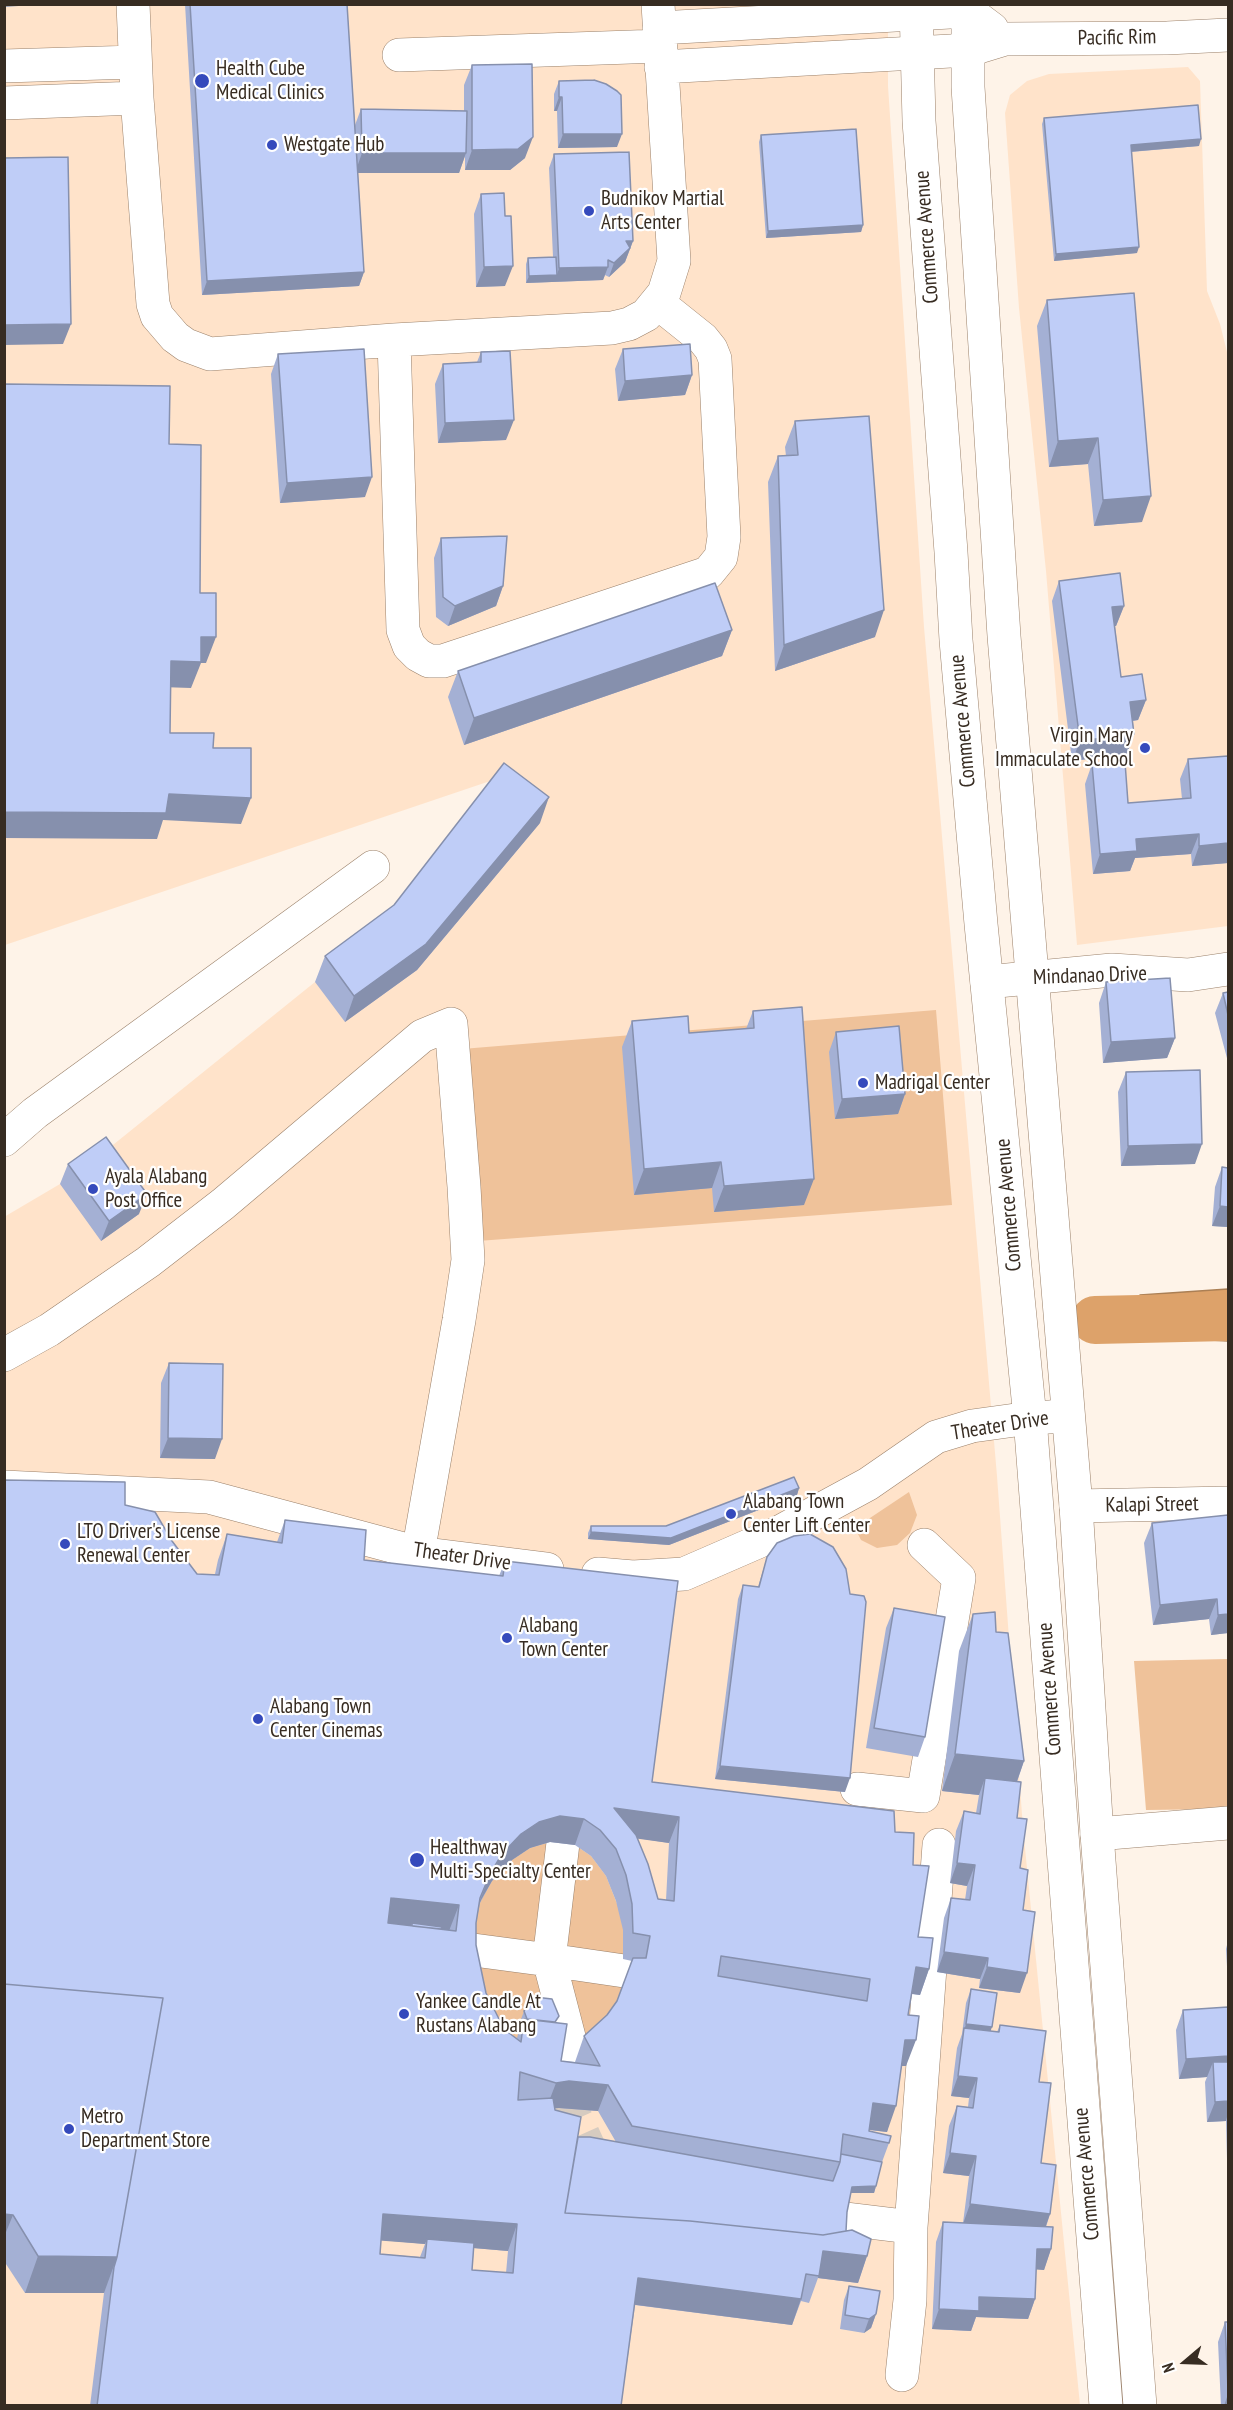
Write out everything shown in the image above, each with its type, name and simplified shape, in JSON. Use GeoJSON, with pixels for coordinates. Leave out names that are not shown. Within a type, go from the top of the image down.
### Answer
{"type":"FeatureCollection","features":[{"type":"Feature","properties":{"kind":"street"},"geometry":{"type":"LineString","coordinates":[[133,4],[150,288],[157,316],[175,337],[197,350],[210,354],[393,339],[612,328],[629,324],[646,315],[658,303],[670,278],[674,261],[660,36]]}},
{"type":"Feature","properties":{"kind":"street"},"geometry":{"type":"LineString","coordinates":[[399,55],[660,36],[916,9],[968,8],[1005,39]]}},
{"type":"Feature","properties":{"kind":"street","name":"Commerce Avenue"},"geometry":{"type":"LineString","coordinates":[[968,8],[968,87],[998,544],[1076,1506],[1097,1833],[1140,2406]]}},
{"type":"Feature","properties":{"kind":"street","name":"Commerce Avenue"},"geometry":{"type":"LineString","coordinates":[[916,9],[919,121],[956,640],[1030,1418],[1106,2406]]}},
{"type":"Feature","properties":{"kind":"street","name":"Pacific Rim"},"geometry":{"type":"LineString","coordinates":[[660,36],[917,52],[969,50],[1005,39],[1167,38],[1228,34]]}},
{"type":"Feature","properties":{"kind":"street"},"geometry":{"type":"LineString","coordinates":[[4,66],[135,62]]}},
{"type":"Feature","properties":{"kind":"street"},"geometry":{"type":"LineString","coordinates":[[4,103],[137,98]]}},
{"type":"Feature","properties":{"kind":"street"},"geometry":{"type":"LineString","coordinates":[[393,339],[403,630],[409,646],[418,655],[429,661],[443,660],[708,573],[721,557],[724,537],[715,359],[703,339],[658,303]]}},
{"type":"Feature","properties":{"kind":"street"},"geometry":{"type":"LineString","coordinates":[[951,552],[998,544]]}},
{"type":"Feature","properties":{"kind":"street"},"geometry":{"type":"LineString","coordinates":[[4,1140],[35,1113],[373,867]]}},
{"type":"Feature","properties":{"kind":"street","name":"Mindanao Drive"},"geometry":{"type":"LineString","coordinates":[[987,982],[1112,970],[1188,975],[1228,969]]}},
{"type":"Feature","properties":{"kind":"street"},"geometry":{"type":"LineString","coordinates":[[4,1355],[49,1330],[148,1262],[223,1204],[422,1036],[451,1024],[468,1260],[418,1553]]}},
{"type":"Feature","properties":{"kind":"street","name":"Theater Drive"},"geometry":{"type":"LineString","coordinates":[[4,1487],[209,1497],[418,1553],[633,1577],[684,1574],[776,1534],[868,1484],[936,1437],[965,1427],[1030,1418],[1068,1416]]}},
{"type":"Feature","properties":{"kind":"street","name":"Kalapi Street"},"geometry":{"type":"LineString","coordinates":[[1076,1506],[1228,1503]]}},
{"type":"Feature","properties":{"kind":"street"},"geometry":{"type":"LineString","coordinates":[[857,1789],[922,1796],[959,1578],[924,1545]]}},
{"type":"Feature","properties":{"kind":"street"},"geometry":{"type":"LineString","coordinates":[[1097,1833],[1228,1824]]}},
{"type":"Feature","properties":{"kind":"street"},"geometry":{"type":"LineString","coordinates":[[563,1843],[549,1960],[569,2037],[563,2089]]}},
{"type":"Feature","properties":{"kind":"street"},"geometry":{"type":"LineString","coordinates":[[902,2375],[910,2300],[911,2228],[939,1845]]}},
{"type":"Feature","properties":{"kind":"street"},"geometry":{"type":"LineString","coordinates":[[466,1949],[638,1973]]}},
{"type":"Feature","properties":{"kind":"street"},"geometry":{"type":"LineString","coordinates":[[845,2219],[911,2228]]}},
{"type":"Feature","properties":{"kind":"shaded area","name":"Alabang Town Center"},"geometry":{"type":"Polygon","coordinates":[[[5,5],[888,5],[888,86],[924,627],[997,1476],[1023,1828],[1080,2405],[5,2405],[4,1217],[60,1184],[98,1157],[315,982],[384,931],[502,777],[5,945],[5,5]]]}},
{"type":"Feature","properties":{"kind":"shaded area"},"geometry":{"type":"Polygon","coordinates":[[[1188,67],[1200,81],[1207,291],[1220,324],[1228,356],[1228,926],[1077,945],[1046,571],[1019,308],[1005,113],[1010,95],[1027,81],[1049,74],[1188,67]]]}},
{"type":"Feature","properties":{"kind":"shaded area"},"geometry":{"type":"Polygon","coordinates":[[[936,1010],[952,1205],[478,1241],[462,1049],[936,1010]]]}},
{"type":"Feature","properties":{"kind":"shaded area"},"geometry":{"type":"Polygon","coordinates":[[[1228,1289],[1228,1341],[1141,1336],[1140,1295],[1228,1289]]]}},
{"type":"Feature","properties":{"kind":"shaded area"},"geometry":{"type":"Polygon","coordinates":[[[909,1492],[917,1515],[910,1533],[897,1545],[877,1548],[861,1540],[855,1528],[909,1492]]]}},
{"type":"Feature","properties":{"kind":"shaded area"},"geometry":{"type":"Polygon","coordinates":[[[1228,1659],[1228,1809],[1146,1810],[1134,1661],[1228,1659]]]}},
{"type":"Feature","properties":{"kind":"shaded area"},"geometry":{"type":"Polygon","coordinates":[[[550,1842],[575,1845],[591,1856],[606,1876],[640,1962],[598,2042],[492,2049],[471,1924],[492,1881],[512,1860],[530,1848],[550,1842]]]}},
{"type":"Feature","properties":{"kind":"building","name":"Westgate Hub"},"geometry":{"type":"Polygon","coordinates":[[[190,4],[347,4],[364,272],[207,281],[190,4]]]}},
{"type":"Feature","properties":{"kind":"building"},"geometry":{"type":"Polygon","coordinates":[[[532,64],[533,137],[518,149],[472,150],[472,65],[532,64]]]}},
{"type":"Feature","properties":{"kind":"building"},"geometry":{"type":"Polygon","coordinates":[[[594,80],[606,84],[621,95],[622,134],[563,134],[559,81],[594,80]]]}},
{"type":"Feature","properties":{"kind":"building"},"geometry":{"type":"Polygon","coordinates":[[[1198,105],[1201,139],[1131,145],[1139,247],[1056,254],[1044,118],[1198,105]]]}},
{"type":"Feature","properties":{"kind":"building"},"geometry":{"type":"Polygon","coordinates":[[[361,109],[467,111],[466,153],[362,153],[361,109]]]}},
{"type":"Feature","properties":{"kind":"building"},"geometry":{"type":"Polygon","coordinates":[[[856,129],[863,225],[768,231],[761,135],[856,129]]]}},
{"type":"Feature","properties":{"kind":"building","name":"Budnikov Martial Arts Center"},"geometry":{"type":"Polygon","coordinates":[[[629,152],[633,241],[626,241],[630,248],[614,263],[608,260],[608,267],[559,268],[554,154],[629,152]]]}},
{"type":"Feature","properties":{"kind":"building"},"geometry":{"type":"Polygon","coordinates":[[[68,157],[71,324],[4,325],[4,158],[68,157]]]}},
{"type":"Feature","properties":{"kind":"building"},"geometry":{"type":"Polygon","coordinates":[[[504,193],[505,216],[511,216],[513,266],[484,267],[481,194],[504,193]]]}},
{"type":"Feature","properties":{"kind":"building"},"geometry":{"type":"Polygon","coordinates":[[[556,257],[557,275],[529,276],[528,258],[556,257]]]}},
{"type":"Feature","properties":{"kind":"building"},"geometry":{"type":"Polygon","coordinates":[[[1134,293],[1151,496],[1103,500],[1098,438],[1058,441],[1047,300],[1134,293]]]}},
{"type":"Feature","properties":{"kind":"building"},"geometry":{"type":"Polygon","coordinates":[[[690,344],[692,375],[625,381],[623,349],[690,344]]]}},
{"type":"Feature","properties":{"kind":"building"},"geometry":{"type":"Polygon","coordinates":[[[364,349],[372,477],[287,483],[278,354],[364,349]]]}},
{"type":"Feature","properties":{"kind":"building"},"geometry":{"type":"Polygon","coordinates":[[[510,351],[514,420],[445,423],[443,364],[481,362],[481,352],[510,351]]]}},
{"type":"Feature","properties":{"kind":"building"},"geometry":{"type":"Polygon","coordinates":[[[4,384],[170,386],[169,444],[201,445],[200,593],[216,593],[216,637],[201,637],[201,662],[171,661],[170,733],[214,733],[213,748],[251,748],[251,798],[169,794],[166,813],[4,812],[4,384]]]}},
{"type":"Feature","properties":{"kind":"building"},"geometry":{"type":"Polygon","coordinates":[[[869,416],[884,610],[784,645],[778,456],[798,455],[795,421],[869,416]]]}},
{"type":"Feature","properties":{"kind":"building"},"geometry":{"type":"Polygon","coordinates":[[[507,536],[503,586],[455,606],[443,597],[441,538],[507,536]]]}},
{"type":"Feature","properties":{"kind":"building"},"geometry":{"type":"Polygon","coordinates":[[[1120,573],[1124,606],[1112,607],[1121,677],[1142,674],[1146,700],[1130,702],[1134,734],[1080,741],[1059,581],[1120,573]]]}},
{"type":"Feature","properties":{"kind":"building"},"geometry":{"type":"Polygon","coordinates":[[[715,583],[732,630],[474,718],[458,671],[715,583]]]}},
{"type":"Feature","properties":{"kind":"building"},"geometry":{"type":"Polygon","coordinates":[[[1228,756],[1228,843],[1199,846],[1199,834],[1136,839],[1137,851],[1100,854],[1092,764],[1125,762],[1128,803],[1191,798],[1188,759],[1228,756]]]}},
{"type":"Feature","properties":{"kind":"building"},"geometry":{"type":"Polygon","coordinates":[[[504,763],[549,797],[426,944],[354,996],[325,956],[394,905],[504,763]]]}},
{"type":"Feature","properties":{"kind":"building"},"geometry":{"type":"Polygon","coordinates":[[[1170,978],[1175,1038],[1111,1042],[1106,982],[1170,978]]]}},
{"type":"Feature","properties":{"kind":"building"},"geometry":{"type":"Polygon","coordinates":[[[1228,992],[1228,1015],[1223,993],[1228,992]]]}},
{"type":"Feature","properties":{"kind":"building"},"geometry":{"type":"Polygon","coordinates":[[[802,1007],[814,1179],[724,1186],[721,1162],[644,1169],[632,1021],[688,1016],[689,1033],[754,1028],[753,1011],[802,1007]]]}},
{"type":"Feature","properties":{"kind":"building","name":"Madrigal Center"},"geometry":{"type":"Polygon","coordinates":[[[899,1026],[905,1094],[842,1099],[836,1032],[899,1026]]]}},
{"type":"Feature","properties":{"kind":"building"},"geometry":{"type":"Polygon","coordinates":[[[1200,1070],[1202,1144],[1128,1146],[1126,1072],[1200,1070]]]}},
{"type":"Feature","properties":{"kind":"building"},"geometry":{"type":"Polygon","coordinates":[[[106,1137],[147,1194],[109,1221],[68,1164],[106,1137]]]}},
{"type":"Feature","properties":{"kind":"building"},"geometry":{"type":"Polygon","coordinates":[[[1222,1167],[1228,1168],[1228,1207],[1220,1206],[1222,1167]]]}},
{"type":"Feature","properties":{"kind":"building"},"geometry":{"type":"Polygon","coordinates":[[[169,1363],[223,1364],[222,1439],[168,1438],[169,1363]]]}},
{"type":"Feature","properties":{"kind":"building"},"geometry":{"type":"Polygon","coordinates":[[[794,1477],[799,1488],[671,1538],[591,1532],[591,1526],[666,1526],[794,1477]]]}},
{"type":"Feature","properties":{"kind":"building","name":"Alabang Town Center"},"geometry":{"type":"Polygon","coordinates":[[[4,1480],[125,1482],[125,1505],[155,1512],[172,1541],[197,1574],[219,1575],[227,1534],[282,1543],[285,1520],[366,1530],[364,1560],[503,1576],[505,1561],[678,1581],[652,1782],[894,1811],[895,1832],[914,1833],[913,1865],[929,1866],[918,1937],[933,1938],[929,1969],[916,1967],[908,2015],[919,2016],[916,2040],[905,2040],[896,2106],[873,2103],[869,2131],[891,2136],[889,2143],[843,2134],[840,2162],[632,2126],[608,2085],[569,2081],[556,2083],[520,2072],[518,2100],[553,2098],[555,2110],[581,2117],[565,2213],[690,2221],[823,2235],[852,2230],[871,2239],[867,2256],[823,2251],[819,2276],[806,2274],[801,2299],[638,2278],[621,2406],[97,2406],[114,2267],[163,1998],[4,1984],[4,1480]],[[614,1808],[636,1835],[648,1864],[658,1899],[674,1901],[679,1817],[614,1808]],[[560,1816],[539,1822],[521,1834],[502,1854],[480,1898],[476,1923],[476,1945],[486,1993],[501,2023],[521,2042],[524,2019],[567,2024],[561,2061],[600,2066],[584,2036],[607,2015],[617,2001],[633,1958],[646,1958],[650,1936],[633,1933],[632,1904],[626,1875],[616,1849],[600,1830],[584,1819],[560,1816]],[[391,1898],[388,1923],[456,1931],[459,1905],[391,1898]],[[721,1956],[718,1976],[867,2001],[870,1979],[721,1956]],[[383,2214],[380,2254],[425,2258],[427,2239],[474,2243],[472,2270],[513,2273],[517,2224],[383,2214]]]}},
{"type":"Feature","properties":{"kind":"building"},"geometry":{"type":"Polygon","coordinates":[[[1228,1515],[1228,1614],[1218,1615],[1217,1599],[1160,1605],[1152,1523],[1228,1515]]]}},
{"type":"Feature","properties":{"kind":"building"},"geometry":{"type":"Polygon","coordinates":[[[810,1534],[833,1547],[846,1569],[850,1594],[864,1596],[866,1602],[850,1778],[720,1766],[743,1585],[759,1587],[767,1557],[777,1543],[794,1536],[810,1534]]]}},
{"type":"Feature","properties":{"kind":"building"},"geometry":{"type":"Polygon","coordinates":[[[894,1608],[945,1617],[925,1737],[874,1728],[894,1608]]]}},
{"type":"Feature","properties":{"kind":"building"},"geometry":{"type":"Polygon","coordinates":[[[995,1612],[996,1632],[1008,1633],[1024,1761],[955,1754],[973,1614],[995,1612]]]}},
{"type":"Feature","properties":{"kind":"building"},"geometry":{"type":"Polygon","coordinates":[[[985,1778],[1021,1782],[1017,1818],[1027,1819],[1020,1868],[1028,1870],[1023,1910],[1035,1912],[1027,1973],[987,1967],[988,1958],[944,1952],[951,1898],[970,1900],[975,1865],[957,1863],[964,1811],[980,1814],[985,1778]]]}},
{"type":"Feature","properties":{"kind":"building"},"geometry":{"type":"Polygon","coordinates":[[[412,1923],[442,1927],[441,1929],[412,1926],[412,1923]]]}},
{"type":"Feature","properties":{"kind":"building","name":"Metro Department Store"},"geometry":{"type":"Polygon","coordinates":[[[4,1984],[163,1998],[117,2257],[38,2256],[13,2215],[4,2214],[4,1984]]]}},
{"type":"Feature","properties":{"kind":"building"},"geometry":{"type":"Polygon","coordinates":[[[971,1989],[997,1993],[992,2027],[966,2024],[971,1989]]]}},
{"type":"Feature","properties":{"kind":"building"},"geometry":{"type":"Polygon","coordinates":[[[535,1997],[552,1999],[559,2016],[555,2022],[527,2019],[524,2011],[535,1997]]]}},
{"type":"Feature","properties":{"kind":"building"},"geometry":{"type":"Polygon","coordinates":[[[1228,2007],[1228,2056],[1186,2059],[1183,2010],[1228,2007]]]}},
{"type":"Feature","properties":{"kind":"building"},"geometry":{"type":"Polygon","coordinates":[[[1000,2025],[1046,2031],[1039,2082],[1051,2083],[1041,2163],[1056,2165],[1050,2214],[970,2204],[976,2156],[950,2153],[957,2106],[973,2108],[977,2078],[958,2076],[964,2028],[999,2032],[1000,2025]]]}},
{"type":"Feature","properties":{"kind":"building"},"geometry":{"type":"Polygon","coordinates":[[[1213,2062],[1228,2062],[1228,2101],[1215,2102],[1213,2062]]]}},
{"type":"Feature","properties":{"kind":"building"},"geometry":{"type":"Polygon","coordinates":[[[578,2137],[590,2137],[833,2181],[841,2154],[882,2162],[876,2186],[852,2187],[846,2231],[823,2235],[690,2221],[565,2213],[578,2137]]]}},
{"type":"Feature","properties":{"kind":"building"},"geometry":{"type":"Polygon","coordinates":[[[943,2222],[1053,2227],[1051,2249],[1037,2249],[1035,2299],[979,2297],[979,2311],[939,2309],[943,2222]]]}},
{"type":"Feature","properties":{"kind":"building"},"geometry":{"type":"Polygon","coordinates":[[[849,2286],[880,2291],[876,2314],[869,2319],[845,2315],[849,2286]]]}},
{"type":"Feature","properties":{"kind":"building"},"geometry":{"type":"Polygon","coordinates":[[[1225,2322],[1228,2322],[1228,2390],[1225,2322]]]}},
{"type":"Feature","properties":{"kind":"waterway"},"geometry":{"type":"LineString","coordinates":[[1095,1320],[1228,1317]]}},
{"type":"Feature","properties":{"kind":"tunnel"},"geometry":{"type":"LineString","coordinates":[[563,2089],[603,2178]]}},
{"type":"Feature","properties":{"kind":"place","name":"Health Cube Medical Clinics"},"geometry":{"type":"Point","coordinates":[202,81]}},
{"type":"Feature","properties":{"kind":"place","name":"Westgate Hub"},"geometry":{"type":"Point","coordinates":[272,145]}},
{"type":"Feature","properties":{"kind":"place","name":"Budnikov Martial Arts Center"},"geometry":{"type":"Point","coordinates":[589,211]}},
{"type":"Feature","properties":{"kind":"place","name":"Virgin Mary Immaculate School"},"geometry":{"type":"Point","coordinates":[1145,748]}},
{"type":"Feature","properties":{"kind":"place","name":"Madrigal Center"},"geometry":{"type":"Point","coordinates":[863,1083]}},
{"type":"Feature","properties":{"kind":"place","name":"Ayala Alabang Post Office"},"geometry":{"type":"Point","coordinates":[93,1189]}},
{"type":"Feature","properties":{"kind":"place","name":"Alabang Town Center Lift Center"},"geometry":{"type":"Point","coordinates":[731,1514]}},
{"type":"Feature","properties":{"kind":"place","name":"LTO Driver's License Renewal Center"},"geometry":{"type":"Point","coordinates":[65,1544]}},
{"type":"Feature","properties":{"kind":"place","name":"Alabang Town Center"},"geometry":{"type":"Point","coordinates":[507,1638]}},
{"type":"Feature","properties":{"kind":"place","name":"Alabang Town Center Cinemas"},"geometry":{"type":"Point","coordinates":[258,1719]}},
{"type":"Feature","properties":{"kind":"place","name":"Healthway Multi-Specialty Center"},"geometry":{"type":"Point","coordinates":[417,1860]}},
{"type":"Feature","properties":{"kind":"place","name":"Yankee Candle At Rustans Alabang"},"geometry":{"type":"Point","coordinates":[404,2014]}},
{"type":"Feature","properties":{"kind":"place","name":"Metro Department Store"},"geometry":{"type":"Point","coordinates":[69,2129]}}]}
